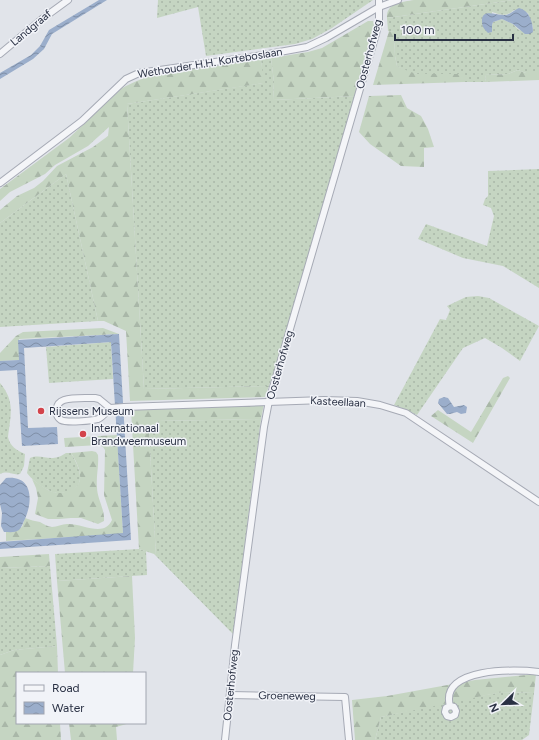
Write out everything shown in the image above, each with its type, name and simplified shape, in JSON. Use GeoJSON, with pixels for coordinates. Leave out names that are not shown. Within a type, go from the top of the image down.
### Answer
{"type":"FeatureCollection","features":[{"type":"Feature","properties":{"kind":"street","name":"Wethouder H.H. Korteboslaan"},"geometry":{"type":"LineString","coordinates":[[0,183],[82,121],[118,86],[132,76],[139,73],[307,47],[326,38],[379,3],[398,0]]}},
{"type":"Feature","properties":{"kind":"street","name":"Landgraaf"},"geometry":{"type":"LineString","coordinates":[[0,54],[64,1]]}},
{"type":"Feature","properties":{"kind":"street","name":"Oosterhofweg"},"geometry":{"type":"LineString","coordinates":[[225,740],[263,434],[269,402],[376,34],[379,21],[379,3]]}},
{"type":"Feature","properties":{"kind":"street"},"geometry":{"type":"LineString","coordinates":[[95,398],[99,399],[110,408],[100,419],[68,422],[62,420],[56,411],[59,403],[64,400],[95,398]]}},
{"type":"Feature","properties":{"kind":"street","name":"Kasteellaan"},"geometry":{"type":"LineString","coordinates":[[110,408],[324,400],[357,402],[393,408],[406,413],[539,502]]}},
{"type":"Feature","properties":{"kind":"street"},"geometry":{"type":"LineString","coordinates":[[450,706],[448,696],[451,689],[455,683],[462,679],[470,676],[504,670],[539,672]]}},
{"type":"Feature","properties":{"kind":"street","name":"Groeneweg"},"geometry":{"type":"LineString","coordinates":[[230,695],[345,697],[349,740]]}},
{"type":"Feature","properties":{"kind":"green space"},"geometry":{"type":"Polygon","coordinates":[[[158,0],[373,0],[332,28],[312,39],[295,44],[206,56],[198,7],[157,18],[158,0]]]}},
{"type":"Feature","properties":{"kind":"green space"},"geometry":{"type":"Polygon","coordinates":[[[414,0],[513,0],[387,18],[387,13],[392,6],[414,0]]]}},
{"type":"Feature","properties":{"kind":"green space"},"geometry":{"type":"Polygon","coordinates":[[[513,0],[539,0],[539,73],[526,73],[518,70],[508,74],[485,75],[486,82],[464,82],[464,74],[417,74],[408,72],[397,66],[394,32],[388,31],[387,18],[513,0]],[[514,10],[503,15],[492,12],[492,25],[493,22],[502,19],[513,24],[519,30],[533,32],[533,27],[528,13],[514,10]]]}},
{"type":"Feature","properties":{"kind":"green space"},"geometry":{"type":"Polygon","coordinates":[[[368,21],[373,21],[375,30],[355,96],[273,100],[274,82],[271,58],[308,52],[322,48],[368,21]]]}},
{"type":"Feature","properties":{"kind":"green space"},"geometry":{"type":"Polygon","coordinates":[[[389,31],[394,32],[397,66],[417,74],[464,74],[464,82],[373,85],[389,31]]]}},
{"type":"Feature","properties":{"kind":"green space"},"geometry":{"type":"Polygon","coordinates":[[[271,58],[274,82],[273,100],[355,96],[304,282],[269,386],[144,389],[127,104],[263,83],[261,60],[271,58]]]}},
{"type":"Feature","properties":{"kind":"green space"},"geometry":{"type":"Polygon","coordinates":[[[261,60],[264,83],[127,104],[144,389],[269,386],[265,397],[130,401],[126,331],[104,321],[98,321],[66,174],[0,223],[0,210],[17,196],[34,188],[57,166],[93,147],[108,136],[109,127],[88,146],[55,165],[45,174],[10,192],[0,201],[0,189],[69,138],[121,89],[130,84],[171,72],[261,60]]]}},
{"type":"Feature","properties":{"kind":"green space"},"geometry":{"type":"Polygon","coordinates":[[[518,70],[526,73],[539,73],[539,80],[486,82],[485,75],[508,74],[518,70]]]}},
{"type":"Feature","properties":{"kind":"green space"},"geometry":{"type":"Polygon","coordinates":[[[401,95],[407,108],[421,116],[428,129],[434,147],[424,148],[424,167],[401,166],[370,144],[359,132],[369,96],[401,95]]]}},
{"type":"Feature","properties":{"kind":"green space"},"geometry":{"type":"Polygon","coordinates":[[[539,169],[539,288],[503,266],[463,258],[418,239],[426,224],[487,246],[494,216],[491,208],[483,205],[488,196],[488,171],[539,169]]]}},
{"type":"Feature","properties":{"kind":"green space"},"geometry":{"type":"Polygon","coordinates":[[[66,174],[98,321],[0,327],[0,223],[66,174]]]}},
{"type":"Feature","properties":{"kind":"green space"},"geometry":{"type":"Polygon","coordinates":[[[478,296],[489,298],[539,326],[520,361],[485,338],[463,348],[417,415],[394,405],[440,319],[446,320],[450,310],[447,306],[466,297],[478,296]]]}},
{"type":"Feature","properties":{"kind":"green space"},"geometry":{"type":"Polygon","coordinates":[[[103,328],[119,334],[19,339],[19,360],[0,361],[0,353],[16,336],[23,332],[103,328]]]}},
{"type":"Feature","properties":{"kind":"green space"},"geometry":{"type":"Polygon","coordinates":[[[111,342],[113,379],[49,383],[46,347],[111,342]]]}},
{"type":"Feature","properties":{"kind":"green space"},"geometry":{"type":"Polygon","coordinates":[[[508,376],[510,378],[473,443],[431,416],[438,410],[471,432],[503,378],[508,376]]]}},
{"type":"Feature","properties":{"kind":"green space"},"geometry":{"type":"Polygon","coordinates":[[[0,383],[8,396],[11,408],[8,437],[10,443],[25,454],[24,466],[20,474],[0,474],[0,383]]]}},
{"type":"Feature","properties":{"kind":"green space"},"geometry":{"type":"Polygon","coordinates":[[[264,404],[261,419],[159,421],[152,426],[149,433],[156,556],[139,549],[131,410],[264,404]]]}},
{"type":"Feature","properties":{"kind":"green space"},"geometry":{"type":"Polygon","coordinates":[[[261,419],[233,634],[156,556],[149,433],[152,426],[159,421],[261,419]]]}},
{"type":"Feature","properties":{"kind":"green space"},"geometry":{"type":"Polygon","coordinates":[[[117,435],[123,534],[6,541],[6,532],[22,527],[25,518],[52,527],[73,524],[98,529],[104,528],[108,525],[112,520],[104,495],[105,450],[99,445],[65,447],[64,438],[117,435]]]}},
{"type":"Feature","properties":{"kind":"green space"},"geometry":{"type":"Polygon","coordinates":[[[96,452],[98,455],[97,491],[104,521],[98,524],[81,518],[48,519],[35,514],[38,498],[32,479],[55,493],[66,492],[78,485],[80,480],[77,463],[71,453],[96,452]]]}},
{"type":"Feature","properties":{"kind":"green space"},"geometry":{"type":"Polygon","coordinates":[[[66,453],[71,453],[79,469],[80,480],[74,489],[62,493],[52,492],[38,484],[27,473],[30,458],[55,458],[66,453]]]}},
{"type":"Feature","properties":{"kind":"green space"},"geometry":{"type":"Polygon","coordinates":[[[139,549],[146,551],[147,575],[57,581],[55,554],[139,549]]]}},
{"type":"Feature","properties":{"kind":"green space"},"geometry":{"type":"Polygon","coordinates":[[[49,554],[50,566],[0,568],[0,557],[49,554]]]}},
{"type":"Feature","properties":{"kind":"green space"},"geometry":{"type":"Polygon","coordinates":[[[50,566],[57,646],[14,650],[0,655],[0,568],[50,566]]]}},
{"type":"Feature","properties":{"kind":"green space"},"geometry":{"type":"Polygon","coordinates":[[[132,576],[135,638],[133,672],[65,672],[57,581],[132,576]]]}},
{"type":"Feature","properties":{"kind":"green space"},"geometry":{"type":"Polygon","coordinates":[[[57,646],[58,672],[16,672],[16,724],[60,724],[61,740],[0,740],[0,655],[14,650],[57,646]]]}},
{"type":"Feature","properties":{"kind":"green space"},"geometry":{"type":"Polygon","coordinates":[[[536,674],[534,693],[503,692],[381,717],[375,740],[355,740],[352,700],[387,696],[475,680],[536,674]]]}},
{"type":"Feature","properties":{"kind":"green space"},"geometry":{"type":"Polygon","coordinates":[[[502,692],[534,693],[529,735],[522,740],[375,740],[381,717],[447,702],[502,692]]]}},
{"type":"Feature","properties":{"kind":"green space"},"geometry":{"type":"Polygon","coordinates":[[[69,724],[126,724],[116,727],[117,740],[71,740],[69,724]]]}},
{"type":"Feature","properties":{"kind":"water"},"geometry":{"type":"Polygon","coordinates":[[[99,0],[107,0],[52,34],[44,49],[33,59],[0,79],[0,73],[31,55],[40,46],[49,30],[99,0]]]}},
{"type":"Feature","properties":{"kind":"water"},"geometry":{"type":"Polygon","coordinates":[[[519,8],[525,11],[530,17],[533,32],[530,34],[525,34],[513,24],[502,19],[493,22],[492,32],[488,33],[483,27],[482,17],[487,13],[507,15],[519,8]]]}},
{"type":"Feature","properties":{"kind":"water"},"geometry":{"type":"Polygon","coordinates":[[[119,334],[131,540],[0,549],[0,542],[123,533],[111,342],[24,348],[28,428],[57,427],[58,444],[22,446],[17,370],[0,371],[0,361],[19,360],[18,340],[119,334]]]}},
{"type":"Feature","properties":{"kind":"water"},"geometry":{"type":"Polygon","coordinates":[[[444,397],[448,398],[454,407],[464,405],[467,407],[466,413],[461,414],[457,412],[447,414],[438,403],[439,399],[444,397]]]}},
{"type":"Feature","properties":{"kind":"water"},"geometry":{"type":"Polygon","coordinates":[[[6,478],[15,478],[21,481],[26,485],[30,497],[28,512],[25,519],[19,530],[14,532],[4,532],[1,526],[2,513],[0,504],[0,485],[6,478]]]}},
{"type":"Feature","properties":{"kind":"place","name":"Rijssens Museum"},"geometry":{"type":"Point","coordinates":[41,411]}},
{"type":"Feature","properties":{"kind":"place","name":"Internationaal Brandweermuseum"},"geometry":{"type":"Point","coordinates":[83,434]}}]}
